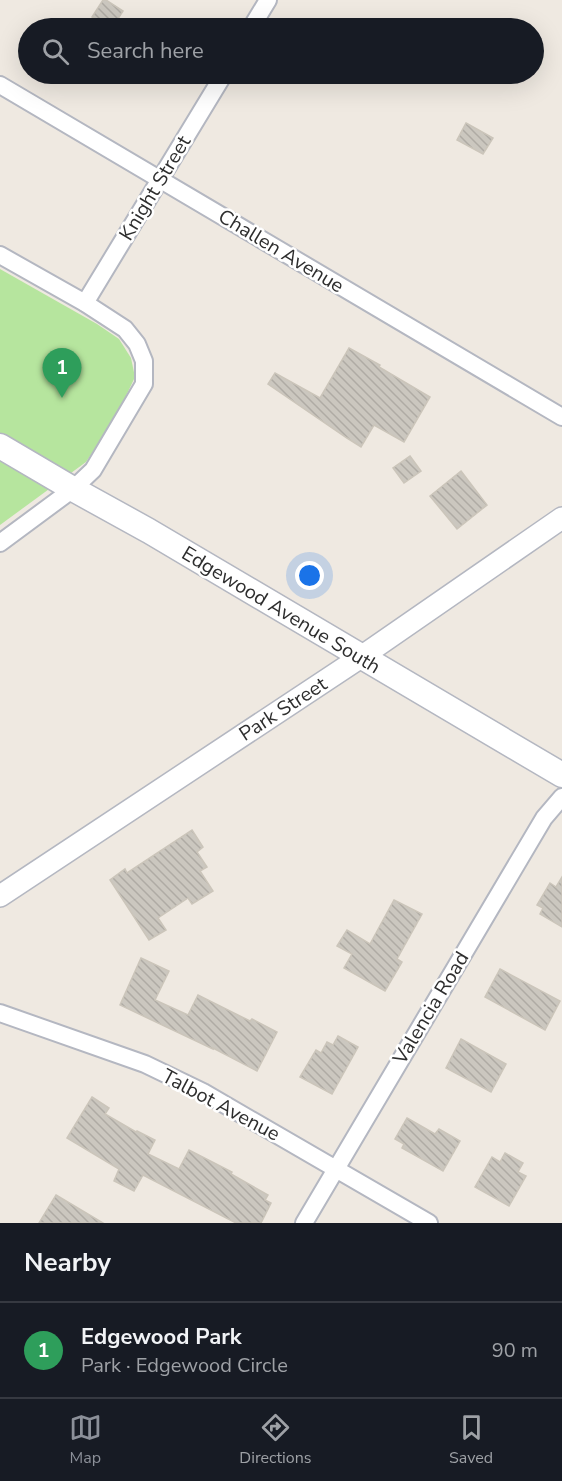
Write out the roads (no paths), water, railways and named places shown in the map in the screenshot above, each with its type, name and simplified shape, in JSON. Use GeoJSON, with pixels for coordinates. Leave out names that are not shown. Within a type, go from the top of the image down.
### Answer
{"type":"FeatureCollection","features":[{"type":"Feature","properties":{"kind":"main road","name":"Edgewood Avenue South"},"geometry":{"type":"LineString","coordinates":[[0,446],[149,531],[562,775]]}},
{"type":"Feature","properties":{"kind":"street"},"geometry":{"type":"LineString","coordinates":[[257,18],[268,0]]}},
{"type":"Feature","properties":{"kind":"street","name":"Knight Street"},"geometry":{"type":"LineString","coordinates":[[85,303],[218,84]]}},
{"type":"Feature","properties":{"kind":"street","name":"Challen Avenue"},"geometry":{"type":"LineString","coordinates":[[0,85],[562,417]]}},
{"type":"Feature","properties":{"kind":"street"},"geometry":{"type":"LineString","coordinates":[[0,255],[85,303],[125,329],[137,344],[144,361],[144,384],[93,470],[73,489],[0,543]]}},
{"type":"Feature","properties":{"kind":"street","name":"Park Street"},"geometry":{"type":"LineString","coordinates":[[0,896],[361,657],[562,518]]}},
{"type":"Feature","properties":{"kind":"street","name":"Valencia Road"},"geometry":{"type":"LineString","coordinates":[[304,1223],[544,818],[562,797]]}},
{"type":"Feature","properties":{"kind":"street","name":"Talbot Avenue"},"geometry":{"type":"LineString","coordinates":[[0,1013],[145,1064],[203,1092],[429,1223]]}},
{"type":"Feature","properties":{"kind":"place","name":"Edgewood Park"},"geometry":{"type":"Point","coordinates":[62,398]}}]}
